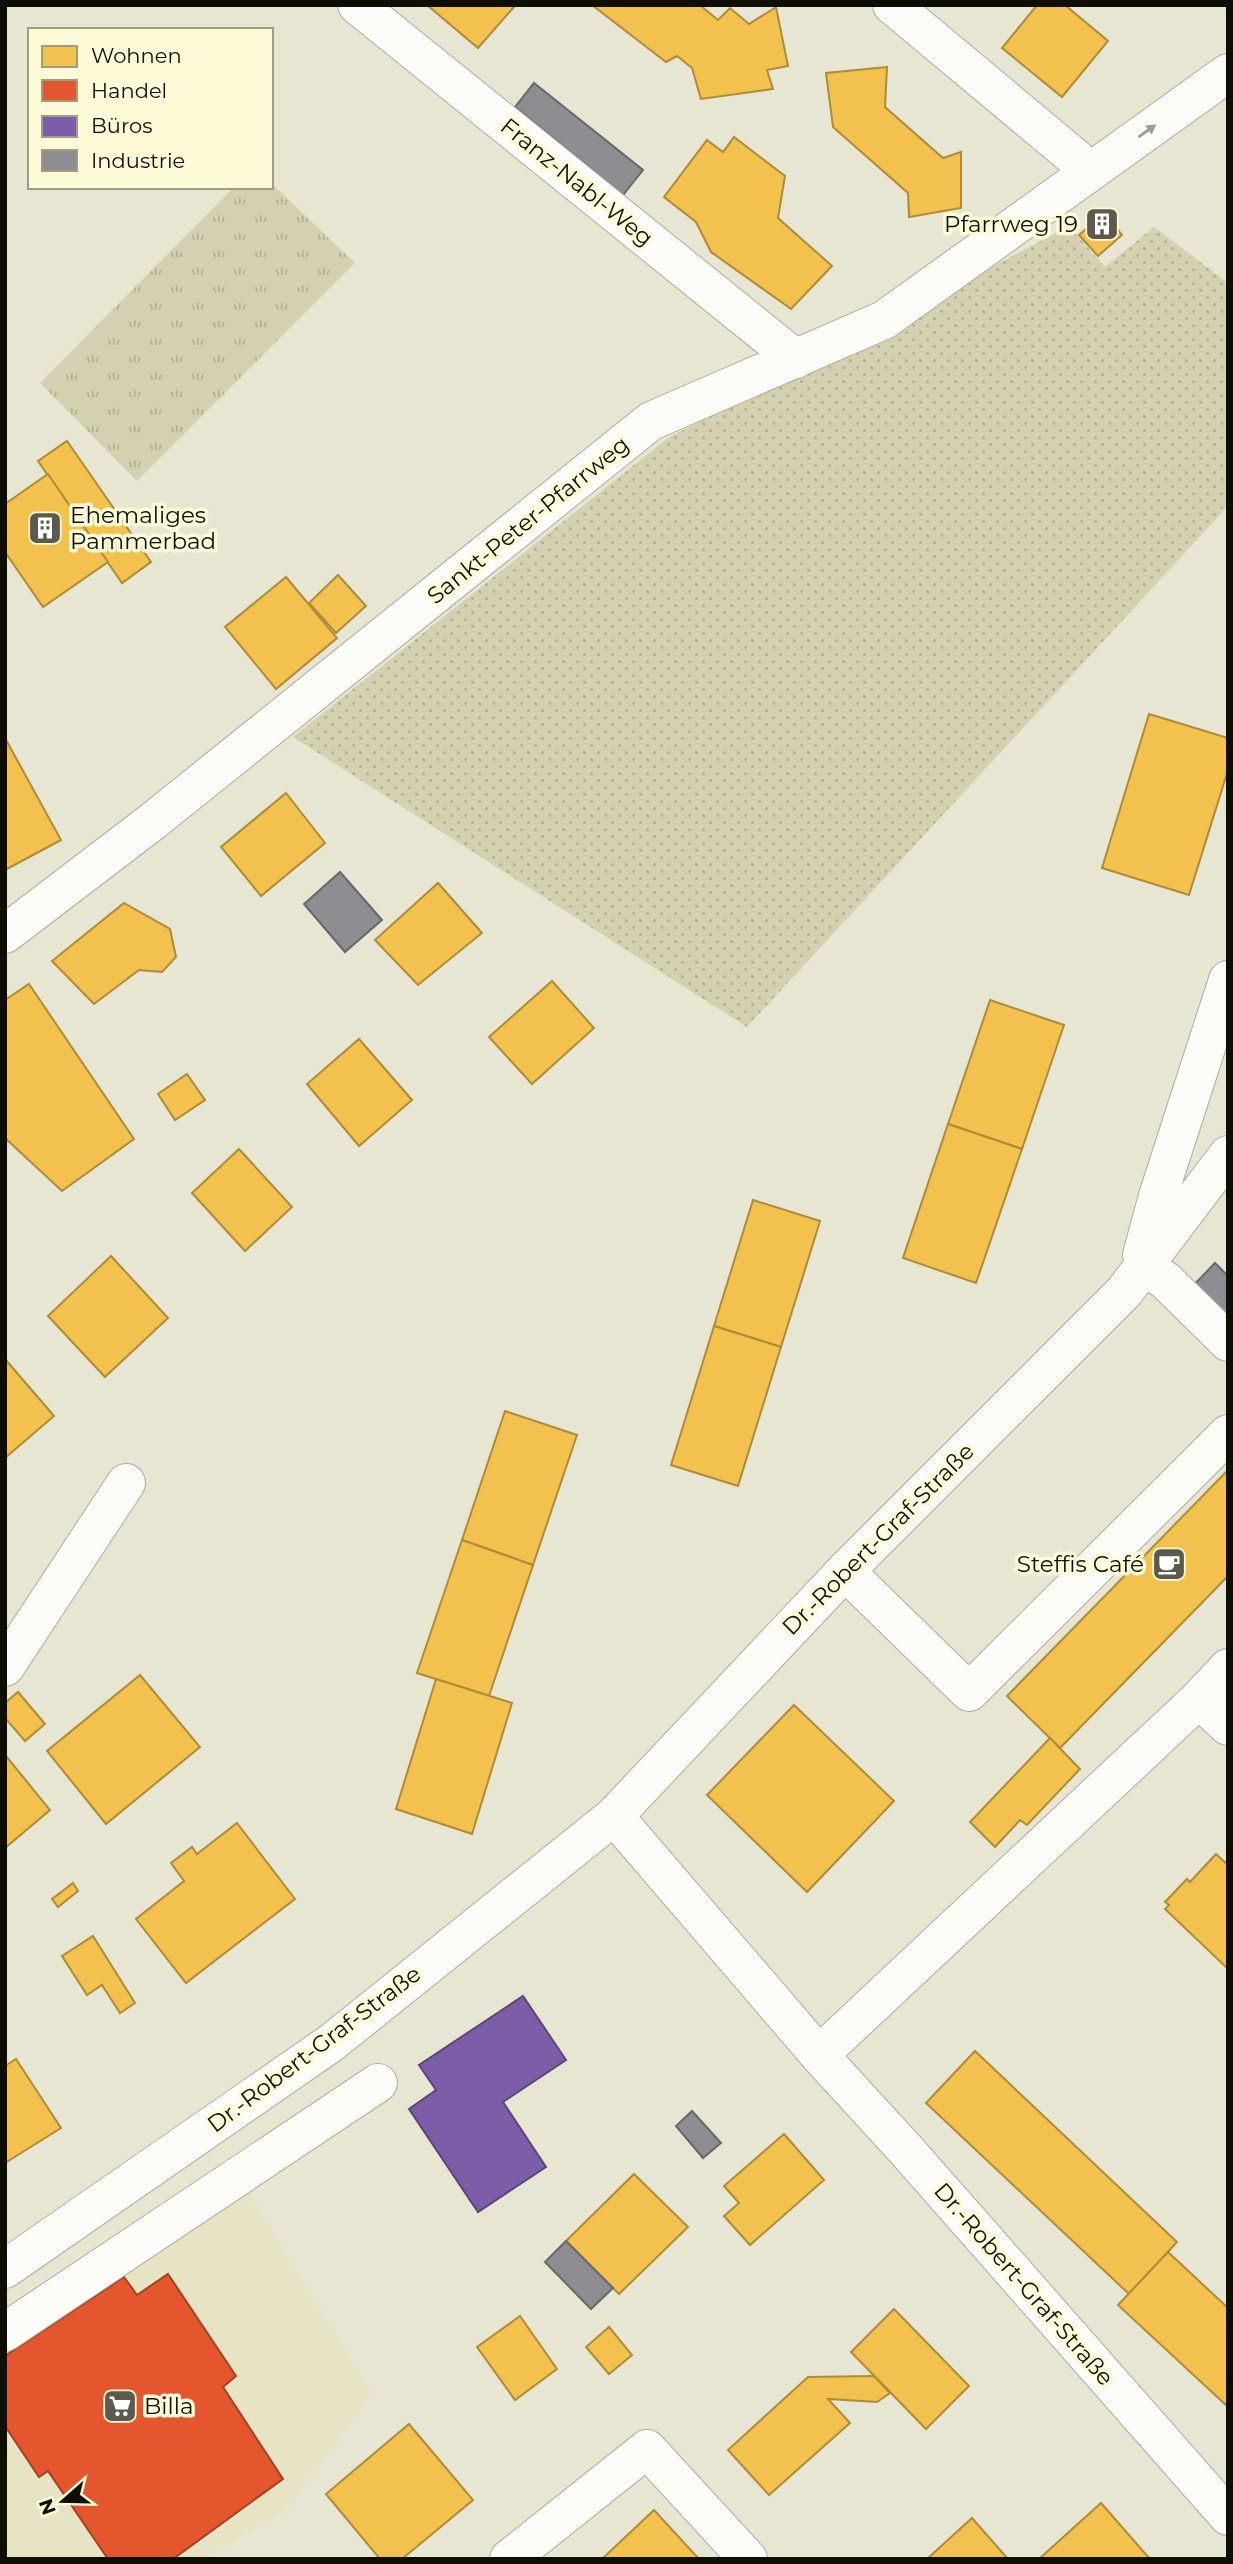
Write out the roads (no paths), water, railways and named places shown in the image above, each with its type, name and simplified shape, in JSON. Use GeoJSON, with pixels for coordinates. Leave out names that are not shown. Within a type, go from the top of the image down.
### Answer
{"type":"FeatureCollection","features":[{"type":"Feature","properties":{"kind":"street","name":"Franz-Nabl-Weg"},"geometry":{"type":"LineString","coordinates":[[357,5],[796,359]]}},
{"type":"Feature","properties":{"kind":"street"},"geometry":{"type":"LineString","coordinates":[[891,5],[1091,171]]}},
{"type":"Feature","properties":{"kind":"street","name":"Sankt-Peter-Pfarrweg"},"geometry":{"type":"LineString","coordinates":[[5,934],[121,846],[651,421],[884,320],[1228,73]]}},
{"type":"Feature","properties":{"kind":"street"},"geometry":{"type":"LineString","coordinates":[[1228,980],[1158,1196],[1142,1255],[1146,1266],[1166,1281],[1228,1342]]}},
{"type":"Feature","properties":{"kind":"street","name":"Dr.-Robert-Graf-Straße"},"geometry":{"type":"LineString","coordinates":[[5,2269],[331,2043],[614,1816],[845,1571],[1089,1328],[1146,1266],[1228,1156]]}},
{"type":"Feature","properties":{"kind":"street"},"geometry":{"type":"LineString","coordinates":[[845,1571],[969,1692],[1228,1434]]}},
{"type":"Feature","properties":{"kind":"street"},"geometry":{"type":"LineString","coordinates":[[5,1667],[126,1483]]}},
{"type":"Feature","properties":{"kind":"street"},"geometry":{"type":"LineString","coordinates":[[819,2054],[1199,1699],[1228,1668]]}},
{"type":"Feature","properties":{"kind":"street"},"geometry":{"type":"LineString","coordinates":[[1199,1699],[1228,1726]]}},
{"type":"Feature","properties":{"kind":"street","name":"Dr.-Robert-Graf-Straße"},"geometry":{"type":"LineString","coordinates":[[614,1816],[819,2054],[1228,2516]]}},
{"type":"Feature","properties":{"kind":"street"},"geometry":{"type":"LineString","coordinates":[[5,2332],[378,2084]]}},
{"type":"Feature","properties":{"kind":"street"},"geometry":{"type":"LineString","coordinates":[[509,2559],[647,2449],[748,2559]]}},
{"type":"Feature","properties":{"kind":"place","name":"Pfarrweg 19"},"geometry":{"type":"Point","coordinates":[1102,224]}},
{"type":"Feature","properties":{"kind":"place","name":"Ehemaliges Pammerbad"},"geometry":{"type":"Point","coordinates":[45,528]}},
{"type":"Feature","properties":{"kind":"place","name":"Steffis Café"},"geometry":{"type":"Point","coordinates":[1169,1564]}},
{"type":"Feature","properties":{"kind":"place","name":"Billa"},"geometry":{"type":"Point","coordinates":[120,2406]}}]}
